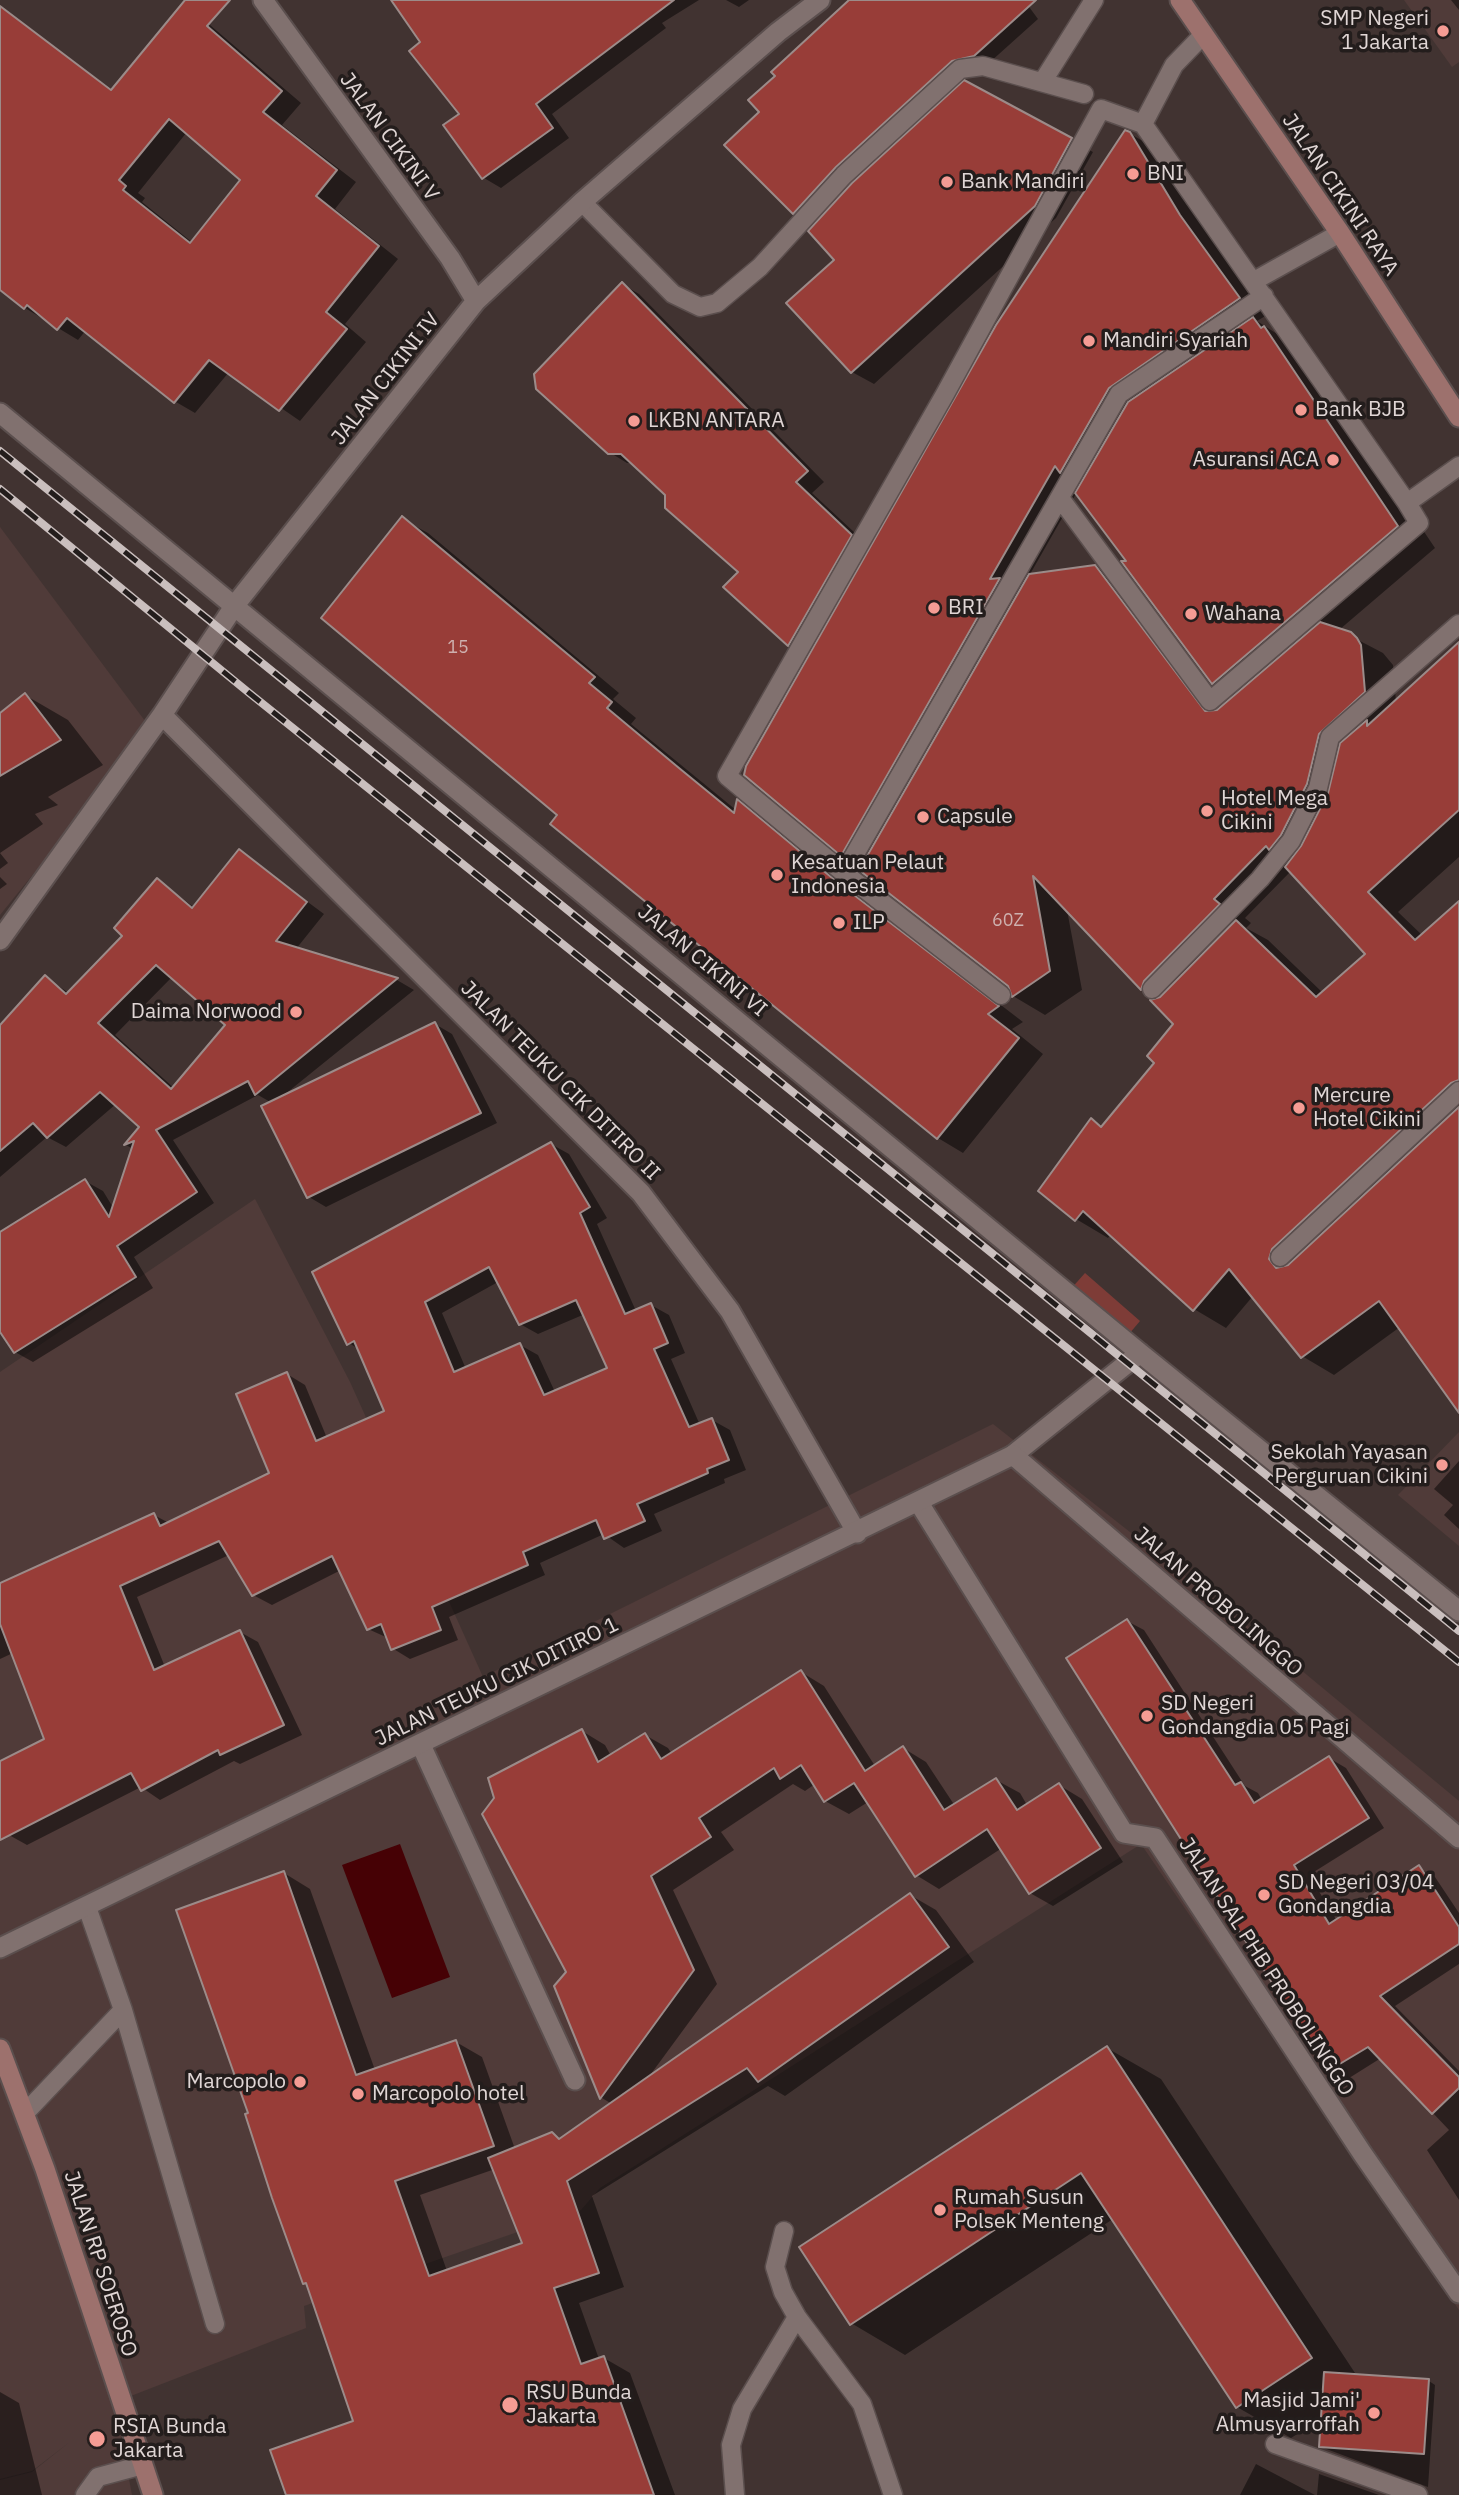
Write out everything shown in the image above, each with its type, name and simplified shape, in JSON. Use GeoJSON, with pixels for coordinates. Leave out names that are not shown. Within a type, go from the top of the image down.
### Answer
{"type":"FeatureCollection","features":[{"type":"Feature","properties":{"kind":"main road","name":"JALAN CIKINI RAYA"},"geometry":{"type":"LineString","coordinates":[[1180,0],[1339,233],[1459,417]]}},
{"type":"Feature","properties":{"kind":"main road","name":"JALAN RP SOEROSO"},"geometry":{"type":"LineString","coordinates":[[0,2049],[25,2113],[153,2495]]}},
{"type":"Feature","properties":{"kind":"street","name":"JALAN CIKINI V"},"geometry":{"type":"LineString","coordinates":[[263,0],[450,258],[476,301]]}},
{"type":"Feature","properties":{"kind":"street","name":"JALAN CIKINI IV"},"geometry":{"type":"LineString","coordinates":[[235,605],[476,301],[582,202],[778,32],[820,0]]}},
{"type":"Feature","properties":{"kind":"street"},"geometry":{"type":"LineString","coordinates":[[0,413],[235,605],[162,715],[0,940]]}},
{"type":"Feature","properties":{"kind":"street","name":"JALAN CIKINI VI"},"geometry":{"type":"LineString","coordinates":[[235,605],[1140,1353],[1459,1611]]}},
{"type":"Feature","properties":{"kind":"street","name":"JALAN TEUKU CIK DITIRO II"},"geometry":{"type":"LineString","coordinates":[[162,715],[641,1193],[730,1311],[857,1534]]}},
{"type":"Feature","properties":{"kind":"street"},"geometry":{"type":"LineString","coordinates":[[1013,1455],[1140,1353]]}},
{"type":"Feature","properties":{"kind":"street","name":"JALAN TEUKU CIK DITIRO 1"},"geometry":{"type":"LineString","coordinates":[[0,1948],[857,1534],[1013,1455]]}},
{"type":"Feature","properties":{"kind":"street","name":"JALAN PROBOLINGGO"},"geometry":{"type":"LineString","coordinates":[[1013,1455],[1459,1838]]}},
{"type":"Feature","properties":{"kind":"street","name":"JALAN SAL PHB PROBOLINGGO"},"geometry":{"type":"LineString","coordinates":[[919,1503],[1124,1833],[1155,1838],[1362,2154],[1459,2292]]}},
{"type":"Feature","properties":{"kind":"street"},"geometry":{"type":"LineString","coordinates":[[421,1745],[575,2080]]}},
{"type":"Feature","properties":{"kind":"lane"},"geometry":{"type":"LineString","coordinates":[[1043,81],[1094,0]]}},
{"type":"Feature","properties":{"kind":"lane"},"geometry":{"type":"LineString","coordinates":[[1143,124],[1174,65],[1203,35]]}},
{"type":"Feature","properties":{"kind":"lane"},"geometry":{"type":"LineString","coordinates":[[582,202],[673,294],[700,307],[717,303],[760,267],[844,175],[960,69],[983,66],[1084,93]]}},
{"type":"Feature","properties":{"kind":"lane"},"geometry":{"type":"LineString","coordinates":[[1001,996],[844,873],[727,776],[951,382],[1101,109],[1143,124],[1259,288],[1419,523],[1210,701],[1060,498]]}},
{"type":"Feature","properties":{"kind":"lane"},"geometry":{"type":"LineString","coordinates":[[844,873],[1119,394],[1259,288],[1339,233]]}},
{"type":"Feature","properties":{"kind":"lane"},"geometry":{"type":"LineString","coordinates":[[1407,503],[1459,466]]}},
{"type":"Feature","properties":{"kind":"lane"},"geometry":{"type":"LineString","coordinates":[[1152,989],[1260,879],[1291,841],[1318,788],[1330,737],[1459,624]]}},
{"type":"Feature","properties":{"kind":"lane"},"geometry":{"type":"LineString","coordinates":[[1280,1257],[1459,1091]]}},
{"type":"Feature","properties":{"kind":"lane"},"geometry":{"type":"LineString","coordinates":[[87,1907],[123,2011],[215,2324]]}},
{"type":"Feature","properties":{"kind":"lane"},"geometry":{"type":"LineString","coordinates":[[25,2113],[123,2011]]}},
{"type":"Feature","properties":{"kind":"lane"},"geometry":{"type":"LineString","coordinates":[[784,2231],[775,2267],[783,2292],[797,2317],[862,2404],[893,2495]]}},
{"type":"Feature","properties":{"kind":"lane"},"geometry":{"type":"LineString","coordinates":[[735,2495],[732,2445],[742,2409],[797,2317]]}},
{"type":"Feature","properties":{"kind":"lane"},"geometry":{"type":"LineString","coordinates":[[1275,2444],[1418,2495]]}},
{"type":"Feature","properties":{"kind":"lane"},"geometry":{"type":"LineString","coordinates":[[85,2495],[98,2477],[143,2465]]}},
{"type":"Feature","properties":{"kind":"shaded area","name":"SMP Negeri 1 Jakarta"},"geometry":{"type":"Polygon","coordinates":[[[1404,0],[1459,0],[1459,62],[1452,67],[1404,0]]]}},
{"type":"Feature","properties":{"kind":"shaded area"},"geometry":{"type":"Polygon","coordinates":[[[0,527],[151,729],[0,915],[0,527]]]}},
{"type":"Feature","properties":{"kind":"shaded area"},"geometry":{"type":"Polygon","coordinates":[[[255,1199],[350,1382],[483,1677],[993,1424],[1225,1607],[1459,1801],[1459,2310],[1141,1844],[600,2188],[581,2210],[304,2306],[306,2328],[123,2399],[115,2406],[132,2495],[0,2495],[0,2480],[32,2472],[71,2441],[32,2471],[0,2479],[0,1372],[255,1199]]]}},
{"type":"Feature","properties":{"kind":"shaded area"},"geometry":{"type":"Polygon","coordinates":[[[1085,1273],[1140,1321],[1118,1347],[1062,1299],[1085,1273]]]}},
{"type":"Feature","properties":{"kind":"shaded area","name":"Sekolah Yayasan Perguruan Cikini"},"geometry":{"type":"Polygon","coordinates":[[[1459,1432],[1459,1546],[1398,1495],[1459,1432]]]}},
{"type":"Feature","properties":{"kind":"shaded area"},"geometry":{"type":"Polygon","coordinates":[[[400,1844],[450,1977],[392,1998],[342,1865],[400,1844]]]}},
{"type":"Feature","properties":{"kind":"building"},"geometry":{"type":"Polygon","coordinates":[[[185,0],[230,0],[207,26],[282,91],[263,112],[337,170],[316,196],[379,246],[326,312],[347,329],[279,411],[209,360],[174,403],[67,318],[57,330],[27,305],[24,309],[0,290],[0,6],[111,90],[185,0]],[[169,119],[119,180],[126,186],[123,190],[190,243],[240,180],[169,119]]]}},
{"type":"Feature","properties":{"kind":"building"},"geometry":{"type":"Polygon","coordinates":[[[391,0],[674,0],[536,104],[553,128],[482,179],[443,125],[459,114],[409,51],[420,42],[391,0]]]}},
{"type":"Feature","properties":{"kind":"building"},"geometry":{"type":"Polygon","coordinates":[[[849,0],[1036,0],[974,56],[952,61],[836,167],[793,214],[724,145],[759,112],[748,100],[775,76],[771,72],[849,0]]]}},
{"type":"Feature","properties":{"kind":"building","name":"Bank Mandiri"},"geometry":{"type":"Polygon","coordinates":[[[964,80],[1072,138],[1035,206],[851,373],[786,303],[834,260],[808,231],[852,183],[964,80]]]}},
{"type":"Feature","properties":{"kind":"building"},"geometry":{"type":"Polygon","coordinates":[[[1125,130],[1130,132],[1180,215],[1240,298],[1109,388],[1060,473],[1055,466],[990,579],[1000,578],[841,856],[744,775],[746,766],[996,325],[1125,130]]]}},
{"type":"Feature","properties":{"kind":"building"},"geometry":{"type":"Polygon","coordinates":[[[622,282],[808,471],[796,482],[852,535],[788,646],[723,587],[738,572],[665,508],[665,495],[621,454],[608,454],[536,389],[534,374],[622,282]]]}},
{"type":"Feature","properties":{"kind":"building"},"geometry":{"type":"Polygon","coordinates":[[[1253,317],[1261,328],[1264,326],[1398,526],[1212,684],[1121,561],[1126,561],[1075,493],[1128,402],[1253,317]]]}},
{"type":"Feature","properties":{"kind":"building"},"geometry":{"type":"Polygon","coordinates":[[[402,516],[595,677],[589,683],[612,702],[607,708],[679,768],[734,813],[737,799],[837,882],[999,1006],[988,1014],[1019,1038],[937,1139],[550,824],[557,815],[321,618],[402,516]]]}},
{"type":"Feature","properties":{"kind":"building"},"geometry":{"type":"Polygon","coordinates":[[[1095,565],[1205,711],[1217,710],[1320,622],[1351,632],[1357,638],[1361,645],[1365,692],[1319,734],[1307,784],[1281,835],[1269,850],[1266,846],[1214,899],[1220,904],[1144,981],[1141,990],[1033,876],[1050,971],[1012,997],[1008,986],[859,870],[1029,574],[1095,565]]]}},
{"type":"Feature","properties":{"kind":"building"},"geometry":{"type":"Polygon","coordinates":[[[1459,642],[1459,810],[1368,892],[1415,940],[1459,901],[1459,1080],[1451,1083],[1272,1249],[1269,1259],[1276,1268],[1288,1265],[1459,1107],[1459,1413],[1379,1301],[1301,1358],[1229,1269],[1193,1311],[1083,1211],[1075,1221],[1038,1191],[1091,1118],[1101,1127],[1154,1063],[1147,1056],[1173,1024],[1150,1000],[1160,997],[1236,920],[1316,997],[1365,954],[1285,867],[1301,846],[1328,793],[1340,743],[1367,720],[1367,726],[1459,642]]]}},
{"type":"Feature","properties":{"kind":"building"},"geometry":{"type":"Polygon","coordinates":[[[25,693],[61,740],[0,776],[0,713],[25,693]]]}},
{"type":"Feature","properties":{"kind":"building"},"geometry":{"type":"Polygon","coordinates":[[[239,849],[307,902],[276,941],[398,978],[255,1095],[248,1081],[156,1130],[197,1192],[117,1246],[136,1277],[14,1353],[0,1332],[0,1232],[85,1179],[109,1217],[134,1141],[124,1145],[139,1127],[100,1092],[47,1138],[33,1123],[0,1151],[0,1025],[45,975],[66,994],[122,936],[114,928],[157,878],[192,908],[239,849]],[[156,965],[98,1023],[171,1089],[225,1025],[156,965]]]}},
{"type":"Feature","properties":{"kind":"building"},"geometry":{"type":"Polygon","coordinates":[[[435,1022],[481,1113],[307,1198],[261,1106],[435,1022]]]}},
{"type":"Feature","properties":{"kind":"building"},"geometry":{"type":"Polygon","coordinates":[[[551,1142],[590,1207],[580,1213],[625,1314],[651,1303],[668,1343],[654,1349],[689,1427],[712,1418],[729,1460],[707,1469],[708,1473],[637,1504],[645,1521],[604,1539],[596,1520],[523,1552],[528,1565],[432,1607],[441,1630],[391,1650],[381,1624],[367,1630],[332,1556],[252,1596],[219,1541],[120,1586],[154,1670],[240,1630],[284,1725],[220,1755],[218,1750],[141,1791],[131,1773],[0,1840],[0,1761],[44,1739],[0,1624],[0,1583],[154,1513],[160,1526],[269,1473],[236,1394],[287,1372],[316,1441],[384,1411],[354,1341],[347,1345],[312,1272],[551,1142]],[[489,1267],[425,1302],[454,1372],[520,1343],[544,1395],[607,1368],[576,1300],[519,1325],[489,1267]]]}},
{"type":"Feature","properties":{"kind":"building","name":"SD Negeri 03/04 Gondangdia"},"geometry":{"type":"Polygon","coordinates":[[[1127,1619],[1235,1785],[1241,1782],[1254,1803],[1329,1756],[1369,1818],[1294,1865],[1329,1924],[1419,1865],[1459,1927],[1459,1944],[1380,1996],[1459,2077],[1459,2088],[1432,2114],[1368,2047],[1328,2071],[1066,1658],[1127,1619]]]}},
{"type":"Feature","properties":{"kind":"building"},"geometry":{"type":"Polygon","coordinates":[[[801,1670],[865,1771],[903,1746],[944,1810],[996,1778],[1017,1810],[1059,1783],[1101,1848],[1029,1894],[987,1829],[915,1877],[854,1783],[824,1802],[801,1765],[780,1779],[774,1768],[699,1818],[711,1837],[651,1876],[694,1970],[600,2099],[554,1986],[566,1972],[482,1814],[494,1798],[488,1778],[582,1729],[598,1762],[645,1733],[661,1759],[801,1670]]]}},
{"type":"Feature","properties":{"kind":"building"},"geometry":{"type":"Polygon","coordinates":[[[284,1871],[356,2075],[456,2040],[494,2146],[395,2181],[429,2276],[522,2243],[488,2158],[552,2132],[559,2139],[910,1893],[949,1947],[758,2082],[747,2068],[567,2181],[599,2273],[554,2288],[581,2364],[604,2356],[654,2495],[286,2495],[270,2450],[353,2421],[306,2283],[303,2284],[272,2198],[245,2114],[248,2113],[176,1910],[284,1871]]]}},
{"type":"Feature","properties":{"kind":"building","name":"Rumah Susun Polsek Menteng"},"geometry":{"type":"Polygon","coordinates":[[[1107,2046],[1312,2358],[1236,2408],[1081,2173],[850,2325],[799,2247],[1107,2046]]]}},
{"type":"Feature","properties":{"kind":"building","name":"Masjid Jami' Almusyarroffah"},"geometry":{"type":"Polygon","coordinates":[[[1324,2372],[1429,2379],[1424,2454],[1319,2447],[1324,2372]]]}},
{"type":"Feature","properties":{"kind":"railway"},"geometry":{"type":"LineString","coordinates":[[0,451],[1459,1631]]}},
{"type":"Feature","properties":{"kind":"railway"},"geometry":{"type":"LineString","coordinates":[[0,489],[248,692],[1459,1662]]}},
{"type":"Feature","properties":{"kind":"place","name":"SMP Negeri 1 Jakarta"},"geometry":{"type":"Point","coordinates":[1443,31]}},
{"type":"Feature","properties":{"kind":"place","name":"BNI"},"geometry":{"type":"Point","coordinates":[1133,174]}},
{"type":"Feature","properties":{"kind":"place","name":"Bank Mandiri"},"geometry":{"type":"Point","coordinates":[947,182]}},
{"type":"Feature","properties":{"kind":"place","name":"Mandiri Syariah"},"geometry":{"type":"Point","coordinates":[1089,341]}},
{"type":"Feature","properties":{"kind":"place","name":"Bank BJB"},"geometry":{"type":"Point","coordinates":[1301,410]}},
{"type":"Feature","properties":{"kind":"place","name":"LKBN ANTARA"},"geometry":{"type":"Point","coordinates":[634,421]}},
{"type":"Feature","properties":{"kind":"place","name":"Asuransi ACA"},"geometry":{"type":"Point","coordinates":[1333,460]}},
{"type":"Feature","properties":{"kind":"place","name":"BRI"},"geometry":{"type":"Point","coordinates":[934,608]}},
{"type":"Feature","properties":{"kind":"place","name":"Wahana"},"geometry":{"type":"Point","coordinates":[1191,614]}},
{"type":"Feature","properties":{"kind":"place","name":"Hotel Mega Cikini"},"geometry":{"type":"Point","coordinates":[1207,811]}},
{"type":"Feature","properties":{"kind":"place","name":"Capsule"},"geometry":{"type":"Point","coordinates":[923,817]}},
{"type":"Feature","properties":{"kind":"place","name":"Kesatuan Pelaut Indonesia"},"geometry":{"type":"Point","coordinates":[777,875]}},
{"type":"Feature","properties":{"kind":"place","name":"ILP"},"geometry":{"type":"Point","coordinates":[839,923]}},
{"type":"Feature","properties":{"kind":"place","name":"Daima Norwood"},"geometry":{"type":"Point","coordinates":[296,1012]}},
{"type":"Feature","properties":{"kind":"place","name":"Mercure Hotel Cikini"},"geometry":{"type":"Point","coordinates":[1299,1108]}},
{"type":"Feature","properties":{"kind":"place","name":"Sekolah Yayasan Perguruan Cikini"},"geometry":{"type":"Point","coordinates":[1442,1465]}},
{"type":"Feature","properties":{"kind":"place","name":"SD Negeri Gondangdia 05 Pagi"},"geometry":{"type":"Point","coordinates":[1147,1716]}},
{"type":"Feature","properties":{"kind":"place","name":"SD Negeri 03/04 Gondangdia"},"geometry":{"type":"Point","coordinates":[1264,1895]}},
{"type":"Feature","properties":{"kind":"place","name":"Marcopolo"},"geometry":{"type":"Point","coordinates":[300,2082]}},
{"type":"Feature","properties":{"kind":"place","name":"Marcopolo hotel"},"geometry":{"type":"Point","coordinates":[358,2094]}},
{"type":"Feature","properties":{"kind":"place","name":"Rumah Susun Polsek Menteng"},"geometry":{"type":"Point","coordinates":[940,2210]}},
{"type":"Feature","properties":{"kind":"place","name":"RSU Bunda Jakarta"},"geometry":{"type":"Point","coordinates":[510,2405]}},
{"type":"Feature","properties":{"kind":"place","name":"Masjid Jami' Almusyarroffah"},"geometry":{"type":"Point","coordinates":[1374,2413]}},
{"type":"Feature","properties":{"kind":"place","name":"RSIA Bunda Jakarta"},"geometry":{"type":"Point","coordinates":[97,2439]}}]}
